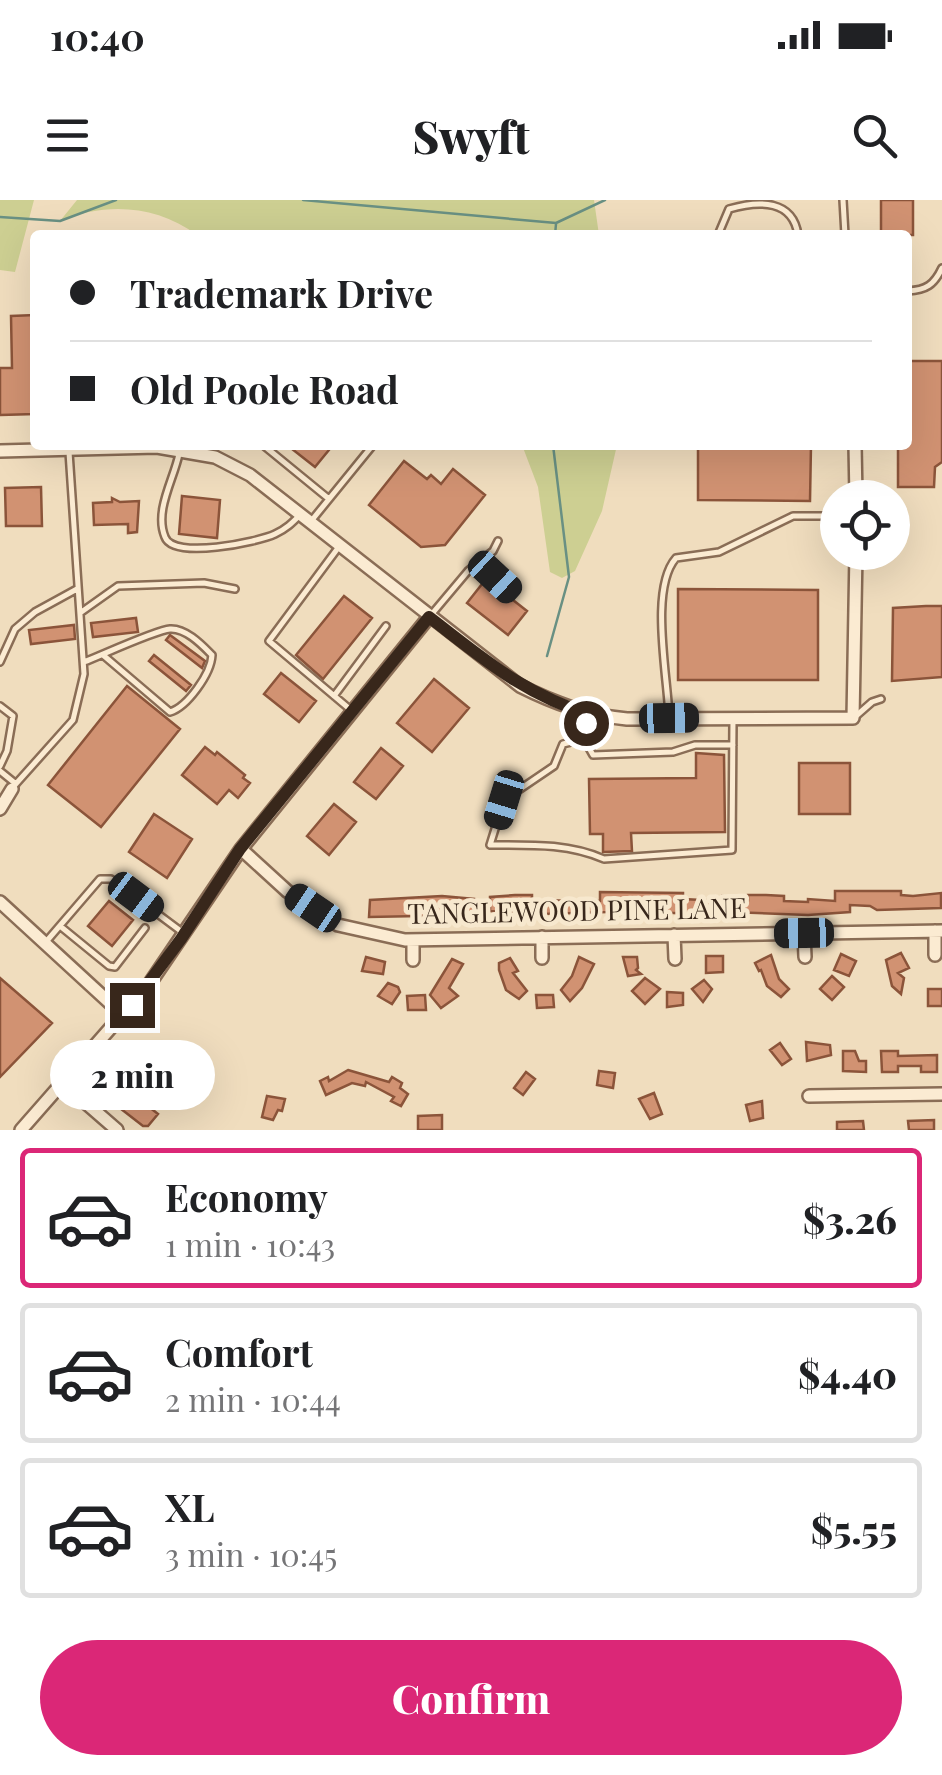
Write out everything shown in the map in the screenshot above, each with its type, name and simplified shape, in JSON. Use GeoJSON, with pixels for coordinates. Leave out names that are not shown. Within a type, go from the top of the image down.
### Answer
{"type":"FeatureCollection","features":[{"type":"Feature","properties":{"kind":"street"},"geometry":{"type":"LineString","coordinates":[[0,451],[30,450]]}},
{"type":"Feature","properties":{"kind":"street"},"geometry":{"type":"LineString","coordinates":[[174,450],[202,450],[250,476],[520,686],[555,704],[591,715],[854,718],[856,570]]}},
{"type":"Feature","properties":{"kind":"street"},"geometry":{"type":"LineString","coordinates":[[856,450],[856,480]]}},
{"type":"Feature","properties":{"kind":"street"},"geometry":{"type":"LineString","coordinates":[[21,1130],[123,1015],[184,934],[240,849],[429,617]]}},
{"type":"Feature","properties":{"kind":"street"},"geometry":{"type":"LineString","coordinates":[[0,809],[14,786]]}},
{"type":"Feature","properties":{"kind":"street","name":"TANGLEWOOD PINE LANE"},"geometry":{"type":"LineString","coordinates":[[240,849],[288,891],[338,924],[413,940],[938,931]]}},
{"type":"Feature","properties":{"kind":"street"},"geometry":{"type":"LineString","coordinates":[[0,902],[123,1015]]}},
{"type":"Feature","properties":{"kind":"street"},"geometry":{"type":"LineString","coordinates":[[935,955],[938,931]]}},
{"type":"Feature","properties":{"kind":"street"},"geometry":{"type":"LineString","coordinates":[[804,933],[805,957]]}},
{"type":"Feature","properties":{"kind":"street"},"geometry":{"type":"LineString","coordinates":[[674,935],[675,959]]}},
{"type":"Feature","properties":{"kind":"street"},"geometry":{"type":"LineString","coordinates":[[542,938],[542,958]]}},
{"type":"Feature","properties":{"kind":"street"},"geometry":{"type":"LineString","coordinates":[[413,940],[413,960]]}},
{"type":"Feature","properties":{"kind":"street"},"geometry":{"type":"LineString","coordinates":[[63,1084],[109,1127]]}},
{"type":"Feature","properties":{"kind":"street"},"geometry":{"type":"LineString","coordinates":[[808,1096],[942,1094]]}},
{"type":"Feature","properties":{"kind":"lane"},"geometry":{"type":"LineString","coordinates":[[720,230],[729,209],[768,200],[782,204],[793,215],[797,230]]}},
{"type":"Feature","properties":{"kind":"lane"},"geometry":{"type":"LineString","coordinates":[[844,200],[844,230]]}},
{"type":"Feature","properties":{"kind":"lane"},"geometry":{"type":"LineString","coordinates":[[912,291],[925,290],[942,268]]}},
{"type":"Feature","properties":{"kind":"lane"},"geometry":{"type":"LineString","coordinates":[[0,706],[12,718],[0,769],[14,786],[74,720],[84,662],[78,589],[76,450]]}},
{"type":"Feature","properties":{"kind":"lane"},"geometry":{"type":"LineString","coordinates":[[269,450],[328,499]]}},
{"type":"Feature","properties":{"kind":"lane"},"geometry":{"type":"LineString","coordinates":[[180,451],[164,510],[164,536],[170,544],[185,549],[228,546],[272,536],[305,518],[328,499],[369,450]]}},
{"type":"Feature","properties":{"kind":"lane"},"geometry":{"type":"LineString","coordinates":[[669,718],[663,601],[670,565],[676,558],[720,552],[793,516],[820,516]]}},
{"type":"Feature","properties":{"kind":"lane"},"geometry":{"type":"LineString","coordinates":[[429,617],[494,551],[498,541]]}},
{"type":"Feature","properties":{"kind":"lane"},"geometry":{"type":"LineString","coordinates":[[340,546],[269,641],[352,711]]}},
{"type":"Feature","properties":{"kind":"lane"},"geometry":{"type":"LineString","coordinates":[[479,562],[511,592]]}},
{"type":"Feature","properties":{"kind":"lane"},"geometry":{"type":"LineString","coordinates":[[80,613],[118,586],[204,583],[236,589]]}},
{"type":"Feature","properties":{"kind":"lane"},"geometry":{"type":"LineString","coordinates":[[2,658],[15,629],[34,612],[78,589]]}},
{"type":"Feature","properties":{"kind":"lane"},"geometry":{"type":"LineString","coordinates":[[334,696],[386,626]]}},
{"type":"Feature","properties":{"kind":"lane"},"geometry":{"type":"LineString","coordinates":[[84,662],[171,629],[186,634],[212,656],[211,667],[179,709],[170,712],[103,655]]}},
{"type":"Feature","properties":{"kind":"lane"},"geometry":{"type":"LineString","coordinates":[[854,718],[881,699]]}},
{"type":"Feature","properties":{"kind":"lane"},"geometry":{"type":"LineString","coordinates":[[591,715],[584,740],[593,755],[673,752],[695,744],[733,745]]}},
{"type":"Feature","properties":{"kind":"lane"},"geometry":{"type":"LineString","coordinates":[[584,740],[564,744],[554,766],[504,800],[490,845],[546,845],[588,852],[604,859],[732,850],[734,717]]}},
{"type":"Feature","properties":{"kind":"lane"},"geometry":{"type":"LineString","coordinates":[[44,944],[100,880],[111,879],[184,934]]}},
{"type":"Feature","properties":{"kind":"lane"},"geometry":{"type":"LineString","coordinates":[[60,926],[115,967],[145,928]]}},
{"type":"Feature","properties":{"kind":"green space"},"geometry":{"type":"Polygon","coordinates":[[[0,200],[34,200],[15,272],[0,270],[0,200]]]}},
{"type":"Feature","properties":{"kind":"green space"},"geometry":{"type":"Polygon","coordinates":[[[77,200],[594,200],[598,230],[189,230],[148,212],[113,209],[60,221],[77,200]]]}},
{"type":"Feature","properties":{"kind":"green space"},"geometry":{"type":"Polygon","coordinates":[[[524,450],[616,450],[602,511],[575,571],[562,578],[550,572],[538,487],[524,450]]]}},
{"type":"Feature","properties":{"kind":"building"},"geometry":{"type":"Polygon","coordinates":[[[881,200],[913,200],[913,235],[912,230],[881,230],[881,200]]]}},
{"type":"Feature","properties":{"kind":"building"},"geometry":{"type":"Polygon","coordinates":[[[30,315],[30,414],[0,415],[0,368],[12,368],[11,316],[30,315]]]}},
{"type":"Feature","properties":{"kind":"building"},"geometry":{"type":"Polygon","coordinates":[[[912,361],[942,361],[942,462],[935,467],[934,487],[910,487],[910,480],[898,480],[898,450],[912,450],[912,361]]]}},
{"type":"Feature","properties":{"kind":"building"},"geometry":{"type":"Polygon","coordinates":[[[293,450],[329,450],[315,467],[293,450]]]}},
{"type":"Feature","properties":{"kind":"building"},"geometry":{"type":"Polygon","coordinates":[[[698,450],[811,450],[810,501],[698,500],[698,450]]]}},
{"type":"Feature","properties":{"kind":"building"},"geometry":{"type":"Polygon","coordinates":[[[404,461],[427,479],[431,475],[441,484],[453,469],[485,495],[445,545],[421,547],[369,505],[404,461]]]}},
{"type":"Feature","properties":{"kind":"building"},"geometry":{"type":"Polygon","coordinates":[[[41,487],[42,526],[6,526],[5,488],[41,487]]]}},
{"type":"Feature","properties":{"kind":"building"},"geometry":{"type":"Polygon","coordinates":[[[182,496],[220,500],[217,538],[179,534],[182,496]]]}},
{"type":"Feature","properties":{"kind":"building"},"geometry":{"type":"Polygon","coordinates":[[[112,498],[120,502],[139,501],[137,532],[128,533],[128,524],[94,525],[93,503],[112,502],[112,498]]]}},
{"type":"Feature","properties":{"kind":"building"},"geometry":{"type":"Polygon","coordinates":[[[486,579],[527,611],[508,635],[467,603],[486,579]]]}},
{"type":"Feature","properties":{"kind":"building"},"geometry":{"type":"Polygon","coordinates":[[[678,589],[818,590],[818,680],[678,680],[678,589]]]}},
{"type":"Feature","properties":{"kind":"building"},"geometry":{"type":"Polygon","coordinates":[[[344,596],[372,618],[323,679],[296,655],[344,596]]]}},
{"type":"Feature","properties":{"kind":"building"},"geometry":{"type":"Polygon","coordinates":[[[942,606],[942,677],[892,681],[893,608],[942,606]]]}},
{"type":"Feature","properties":{"kind":"building"},"geometry":{"type":"Polygon","coordinates":[[[136,618],[138,632],[93,637],[91,623],[136,618]]]}},
{"type":"Feature","properties":{"kind":"building"},"geometry":{"type":"Polygon","coordinates":[[[74,625],[75,639],[31,644],[29,630],[74,625]]]}},
{"type":"Feature","properties":{"kind":"building"},"geometry":{"type":"Polygon","coordinates":[[[170,635],[205,661],[202,668],[166,640],[170,635]]]}},
{"type":"Feature","properties":{"kind":"building"},"geometry":{"type":"Polygon","coordinates":[[[154,655],[191,685],[186,691],[149,661],[154,655]]]}},
{"type":"Feature","properties":{"kind":"building"},"geometry":{"type":"Polygon","coordinates":[[[281,673],[316,701],[299,722],[264,694],[281,673]]]}},
{"type":"Feature","properties":{"kind":"building"},"geometry":{"type":"Polygon","coordinates":[[[434,679],[469,708],[432,752],[397,723],[434,679]]]}},
{"type":"Feature","properties":{"kind":"building"},"geometry":{"type":"Polygon","coordinates":[[[127,686],[180,729],[101,827],[48,785],[127,686]]]}},
{"type":"Feature","properties":{"kind":"building"},"geometry":{"type":"Polygon","coordinates":[[[205,747],[245,775],[243,778],[250,783],[238,798],[229,790],[217,804],[182,775],[205,747]]]}},
{"type":"Feature","properties":{"kind":"building"},"geometry":{"type":"Polygon","coordinates":[[[381,748],[403,766],[376,799],[354,782],[381,748]]]}},
{"type":"Feature","properties":{"kind":"building"},"geometry":{"type":"Polygon","coordinates":[[[696,753],[724,755],[725,832],[631,833],[632,851],[603,852],[603,834],[590,834],[589,779],[696,778],[696,753]]]}},
{"type":"Feature","properties":{"kind":"building"},"geometry":{"type":"Polygon","coordinates":[[[799,763],[850,763],[850,814],[799,814],[799,763]]]}},
{"type":"Feature","properties":{"kind":"building"},"geometry":{"type":"Polygon","coordinates":[[[334,804],[356,822],[329,855],[307,836],[334,804]]]}},
{"type":"Feature","properties":{"kind":"building"},"geometry":{"type":"Polygon","coordinates":[[[154,814],[192,839],[167,878],[129,852],[154,814]]]}},
{"type":"Feature","properties":{"kind":"building"},"geometry":{"type":"Polygon","coordinates":[[[835,891],[901,891],[901,895],[913,896],[941,893],[941,908],[877,910],[850,905],[850,912],[808,915],[645,912],[631,909],[631,905],[614,905],[615,911],[608,912],[490,911],[490,897],[515,895],[532,895],[532,900],[600,901],[600,892],[683,893],[683,899],[721,900],[722,896],[748,900],[748,895],[766,895],[808,902],[835,901],[835,891]]]}},
{"type":"Feature","properties":{"kind":"building"},"geometry":{"type":"Polygon","coordinates":[[[442,896],[474,899],[473,915],[369,917],[370,900],[442,896]]]}},
{"type":"Feature","properties":{"kind":"building"},"geometry":{"type":"Polygon","coordinates":[[[109,901],[133,920],[112,946],[88,926],[109,901]]]}},
{"type":"Feature","properties":{"kind":"building"},"geometry":{"type":"Polygon","coordinates":[[[901,953],[909,968],[898,973],[904,978],[901,994],[892,986],[886,960],[901,953]]]}},
{"type":"Feature","properties":{"kind":"building"},"geometry":{"type":"Polygon","coordinates":[[[841,954],[856,961],[849,976],[834,970],[841,954]]]}},
{"type":"Feature","properties":{"kind":"building"},"geometry":{"type":"Polygon","coordinates":[[[771,955],[779,979],[789,989],[781,997],[767,986],[755,963],[771,955]]]}},
{"type":"Feature","properties":{"kind":"building"},"geometry":{"type":"Polygon","coordinates":[[[706,956],[723,956],[723,972],[706,973],[706,956]]]}},
{"type":"Feature","properties":{"kind":"building"},"geometry":{"type":"Polygon","coordinates":[[[366,957],[385,962],[383,974],[362,971],[366,957]]]}},
{"type":"Feature","properties":{"kind":"building"},"geometry":{"type":"Polygon","coordinates":[[[579,957],[594,964],[570,1001],[561,990],[579,957]]]}},
{"type":"Feature","properties":{"kind":"building"},"geometry":{"type":"Polygon","coordinates":[[[623,957],[637,957],[636,970],[641,974],[628,976],[623,957]]]}},
{"type":"Feature","properties":{"kind":"building"},"geometry":{"type":"Polygon","coordinates":[[[510,958],[518,971],[513,973],[527,991],[519,999],[506,990],[499,970],[499,963],[510,958]]]}},
{"type":"Feature","properties":{"kind":"building"},"geometry":{"type":"Polygon","coordinates":[[[452,959],[463,964],[449,988],[458,996],[441,1008],[430,995],[452,959]]]}},
{"type":"Feature","properties":{"kind":"building"},"geometry":{"type":"Polygon","coordinates":[[[832,976],[844,987],[832,1000],[820,989],[832,976]]]}},
{"type":"Feature","properties":{"kind":"building"},"geometry":{"type":"Polygon","coordinates":[[[0,978],[52,1023],[0,1077],[0,978]]]}},
{"type":"Feature","properties":{"kind":"building"},"geometry":{"type":"Polygon","coordinates":[[[645,978],[660,989],[645,1004],[632,991],[645,978]]]}},
{"type":"Feature","properties":{"kind":"building"},"geometry":{"type":"Polygon","coordinates":[[[704,980],[712,989],[703,1002],[692,989],[704,980]]]}},
{"type":"Feature","properties":{"kind":"building"},"geometry":{"type":"Polygon","coordinates":[[[388,983],[400,992],[392,1004],[378,996],[388,983]]]}},
{"type":"Feature","properties":{"kind":"building"},"geometry":{"type":"Polygon","coordinates":[[[928,989],[942,989],[942,1006],[928,1006],[928,989]]]}},
{"type":"Feature","properties":{"kind":"building"},"geometry":{"type":"Polygon","coordinates":[[[667,992],[683,993],[683,1005],[667,1007],[667,992]]]}},
{"type":"Feature","properties":{"kind":"building"},"geometry":{"type":"Polygon","coordinates":[[[425,995],[426,1010],[408,1010],[407,996],[425,995]]]}},
{"type":"Feature","properties":{"kind":"building"},"geometry":{"type":"Polygon","coordinates":[[[536,995],[553,995],[554,1007],[537,1008],[536,995]]]}},
{"type":"Feature","properties":{"kind":"building"},"geometry":{"type":"Polygon","coordinates":[[[806,1042],[830,1045],[831,1055],[807,1061],[806,1042]]]}},
{"type":"Feature","properties":{"kind":"building"},"geometry":{"type":"Polygon","coordinates":[[[780,1043],[791,1059],[782,1065],[770,1050],[780,1043]]]}},
{"type":"Feature","properties":{"kind":"building"},"geometry":{"type":"Polygon","coordinates":[[[843,1051],[855,1051],[859,1061],[866,1061],[866,1072],[843,1071],[843,1051]]]}},
{"type":"Feature","properties":{"kind":"building"},"geometry":{"type":"Polygon","coordinates":[[[881,1051],[898,1051],[898,1056],[937,1055],[937,1072],[921,1072],[921,1066],[898,1066],[898,1072],[882,1072],[881,1051]]]}},
{"type":"Feature","properties":{"kind":"building"},"geometry":{"type":"Polygon","coordinates":[[[348,1070],[389,1082],[392,1077],[402,1083],[400,1088],[408,1094],[401,1106],[391,1101],[394,1097],[366,1082],[365,1086],[352,1083],[326,1095],[320,1081],[328,1077],[329,1081],[348,1070]]]}},
{"type":"Feature","properties":{"kind":"building"},"geometry":{"type":"Polygon","coordinates":[[[599,1071],[615,1073],[613,1088],[597,1085],[599,1071]]]}},
{"type":"Feature","properties":{"kind":"building"},"geometry":{"type":"Polygon","coordinates":[[[526,1072],[535,1079],[523,1095],[514,1088],[526,1072]]]}},
{"type":"Feature","properties":{"kind":"building"},"geometry":{"type":"Polygon","coordinates":[[[110,1076],[158,1114],[148,1126],[98,1091],[110,1076]]]}},
{"type":"Feature","properties":{"kind":"building"},"geometry":{"type":"Polygon","coordinates":[[[654,1093],[662,1114],[650,1119],[639,1099],[654,1093]]]}},
{"type":"Feature","properties":{"kind":"building"},"geometry":{"type":"Polygon","coordinates":[[[267,1096],[285,1099],[282,1111],[278,1110],[273,1120],[262,1117],[267,1096]]]}},
{"type":"Feature","properties":{"kind":"building"},"geometry":{"type":"Polygon","coordinates":[[[762,1101],[763,1118],[750,1121],[746,1105],[762,1101]]]}},
{"type":"Feature","properties":{"kind":"building"},"geometry":{"type":"Polygon","coordinates":[[[442,1115],[442,1130],[418,1130],[418,1116],[442,1115]]]}},
{"type":"Feature","properties":{"kind":"building"},"geometry":{"type":"Polygon","coordinates":[[[934,1120],[934,1130],[909,1130],[908,1121],[934,1120]]]}},
{"type":"Feature","properties":{"kind":"building"},"geometry":{"type":"Polygon","coordinates":[[[863,1121],[864,1130],[837,1130],[837,1122],[863,1121]]]}},
{"type":"Feature","properties":{"kind":"waterway"},"geometry":{"type":"LineString","coordinates":[[0,217],[60,221],[116,200]]}},
{"type":"Feature","properties":{"kind":"waterway"},"geometry":{"type":"LineString","coordinates":[[303,200],[556,223],[605,200]]}},
{"type":"Feature","properties":{"kind":"waterway"},"geometry":{"type":"LineString","coordinates":[[555,230],[556,224]]}},
{"type":"Feature","properties":{"kind":"waterway"},"geometry":{"type":"LineString","coordinates":[[547,656],[569,577],[554,450]]}},
{"type":"Feature","properties":{"kind":"route"},"geometry":{"type":"LineString","coordinates":[[132,1005],[240,849],[429,617],[520,686],[555,704],[591,715],[586,723]]}}]}
